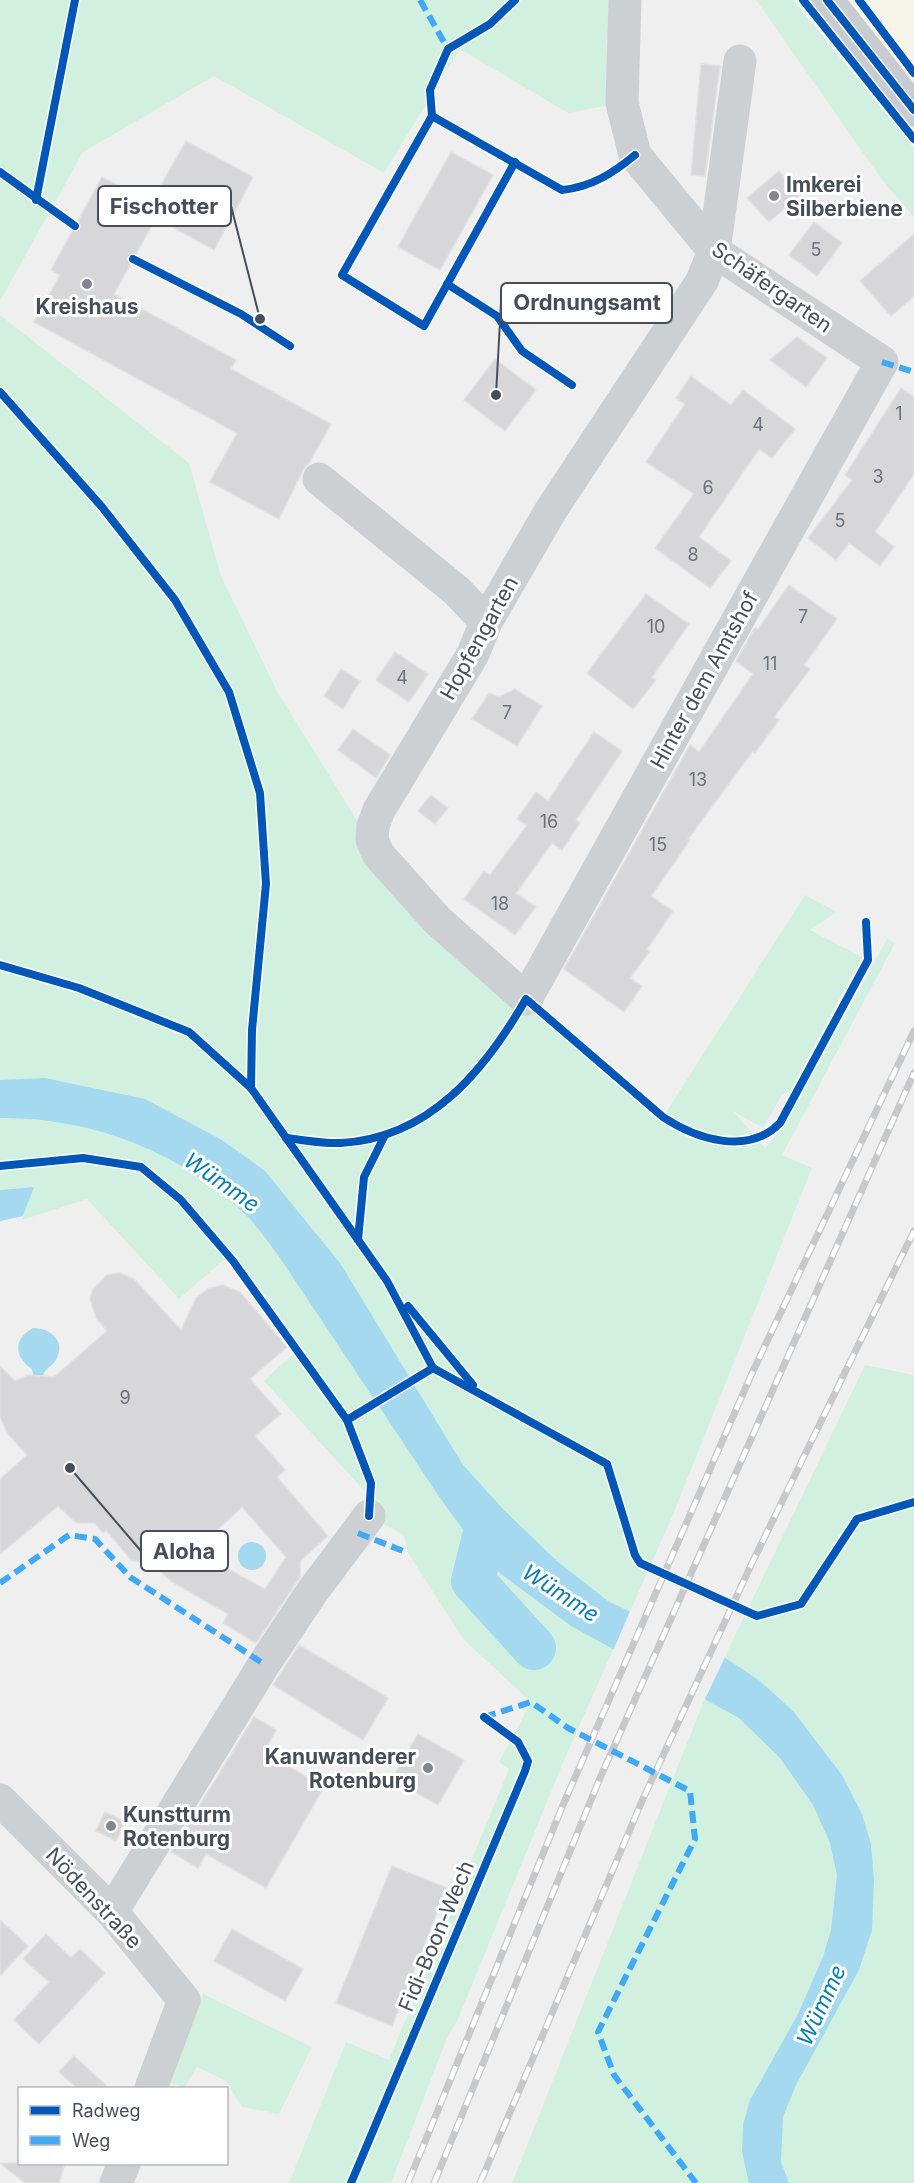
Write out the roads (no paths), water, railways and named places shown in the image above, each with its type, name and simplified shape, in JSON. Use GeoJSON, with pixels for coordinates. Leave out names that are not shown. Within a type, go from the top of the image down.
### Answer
{"type":"FeatureCollection","features":[{"type":"Feature","properties":{"kind":"main road"},"geometry":{"type":"LineString","coordinates":[[826,0],[914,110]]}},
{"type":"Feature","properties":{"kind":"street","name":"Schäfergarten"},"geometry":{"type":"LineString","coordinates":[[625,0],[621,103],[634,155],[714,251],[882,362]]}},
{"type":"Feature","properties":{"kind":"street","name":"Hopfengarten"},"geometry":{"type":"LineString","coordinates":[[526,999],[437,920],[378,854],[372,840],[373,826],[380,810],[473,654],[486,622],[551,510],[702,281],[714,251],[740,61]]}},
{"type":"Feature","properties":{"kind":"street","name":"Hinter dem Amtshof"},"geometry":{"type":"LineString","coordinates":[[526,999],[882,362]]}},
{"type":"Feature","properties":{"kind":"street"},"geometry":{"type":"LineString","coordinates":[[319,479],[457,591],[486,622]]}},
{"type":"Feature","properties":{"kind":"street"},"geometry":{"type":"LineString","coordinates":[[112,1912],[270,1655],[312,1592],[369,1516]]}},
{"type":"Feature","properties":{"kind":"street","name":"Nödenstraße"},"geometry":{"type":"LineString","coordinates":[[0,1800],[112,1912],[184,2000],[151,2087]]}},
{"type":"Feature","properties":{"kind":"street"},"geometry":{"type":"LineString","coordinates":[[117,2183],[123,2165]]}},
{"type":"Feature","properties":{"kind":"water","name":"Wümme"},"geometry":{"type":"Polygon","coordinates":[[[45,1078],[145,1099],[222,1140],[265,1171],[340,1263],[463,1465],[504,1510],[558,1562],[608,1601],[724,1657],[760,1681],[794,1712],[842,1775],[862,1814],[871,1844],[874,1880],[872,1930],[859,1970],[796,2085],[783,2117],[781,2162],[789,2183],[749,2183],[742,2152],[743,2125],[750,2100],[798,2014],[823,1957],[831,1930],[837,1875],[830,1843],[813,1805],[780,1758],[739,1718],[571,1626],[501,1574],[466,1534],[438,1495],[278,1255],[251,1220],[221,1193],[164,1157],[101,1132],[34,1119],[0,1118],[0,1080],[45,1078]]]}},
{"type":"Feature","properties":{"kind":"water"},"geometry":{"type":"Polygon","coordinates":[[[34,1187],[23,1216],[0,1221],[0,1190],[34,1187]]]}},
{"type":"Feature","properties":{"kind":"water"},"geometry":{"type":"Polygon","coordinates":[[[33,1328],[51,1333],[58,1342],[59,1353],[56,1360],[43,1375],[33,1375],[32,1369],[19,1354],[18,1348],[22,1337],[33,1328]]]}},
{"type":"Feature","properties":{"kind":"water"},"geometry":{"type":"Polygon","coordinates":[[[252,1542],[262,1546],[266,1556],[262,1566],[252,1570],[242,1566],[238,1556],[242,1546],[252,1542]]]}},
{"type":"Feature","properties":{"kind":"waterway"},"geometry":{"type":"LineString","coordinates":[[485,1533],[473,1581],[534,1648]]}},
{"type":"Feature","properties":{"kind":"railway"},"geometry":{"type":"LineString","coordinates":[[408,2183],[563,1805],[753,1371],[914,1031]]}},
{"type":"Feature","properties":{"kind":"railway"},"geometry":{"type":"LineString","coordinates":[[434,2183],[600,1778],[914,1073]]}},
{"type":"Feature","properties":{"kind":"railway"},"geometry":{"type":"LineString","coordinates":[[480,2183],[642,1801],[752,1563],[914,1231]]}},
{"type":"Feature","properties":{"kind":"place","name":"Imkerei Silberbiene"},"geometry":{"type":"Point","coordinates":[774,196]}},
{"type":"Feature","properties":{"kind":"place","name":"Kreishaus"},"geometry":{"type":"Point","coordinates":[87,284]}},
{"type":"Feature","properties":{"kind":"place","name":"Fischotter"},"geometry":{"type":"Point","coordinates":[260,319]}},
{"type":"Feature","properties":{"kind":"place","name":"Ordnungsamt"},"geometry":{"type":"Point","coordinates":[496,395]}},
{"type":"Feature","properties":{"kind":"place","name":"Aloha"},"geometry":{"type":"Point","coordinates":[70,1468]}},
{"type":"Feature","properties":{"kind":"place","name":"Kanuwanderer Rotenburg"},"geometry":{"type":"Point","coordinates":[428,1768]}},
{"type":"Feature","properties":{"kind":"place","name":"Kunstturm Rotenburg"},"geometry":{"type":"Point","coordinates":[111,1826]}}]}
